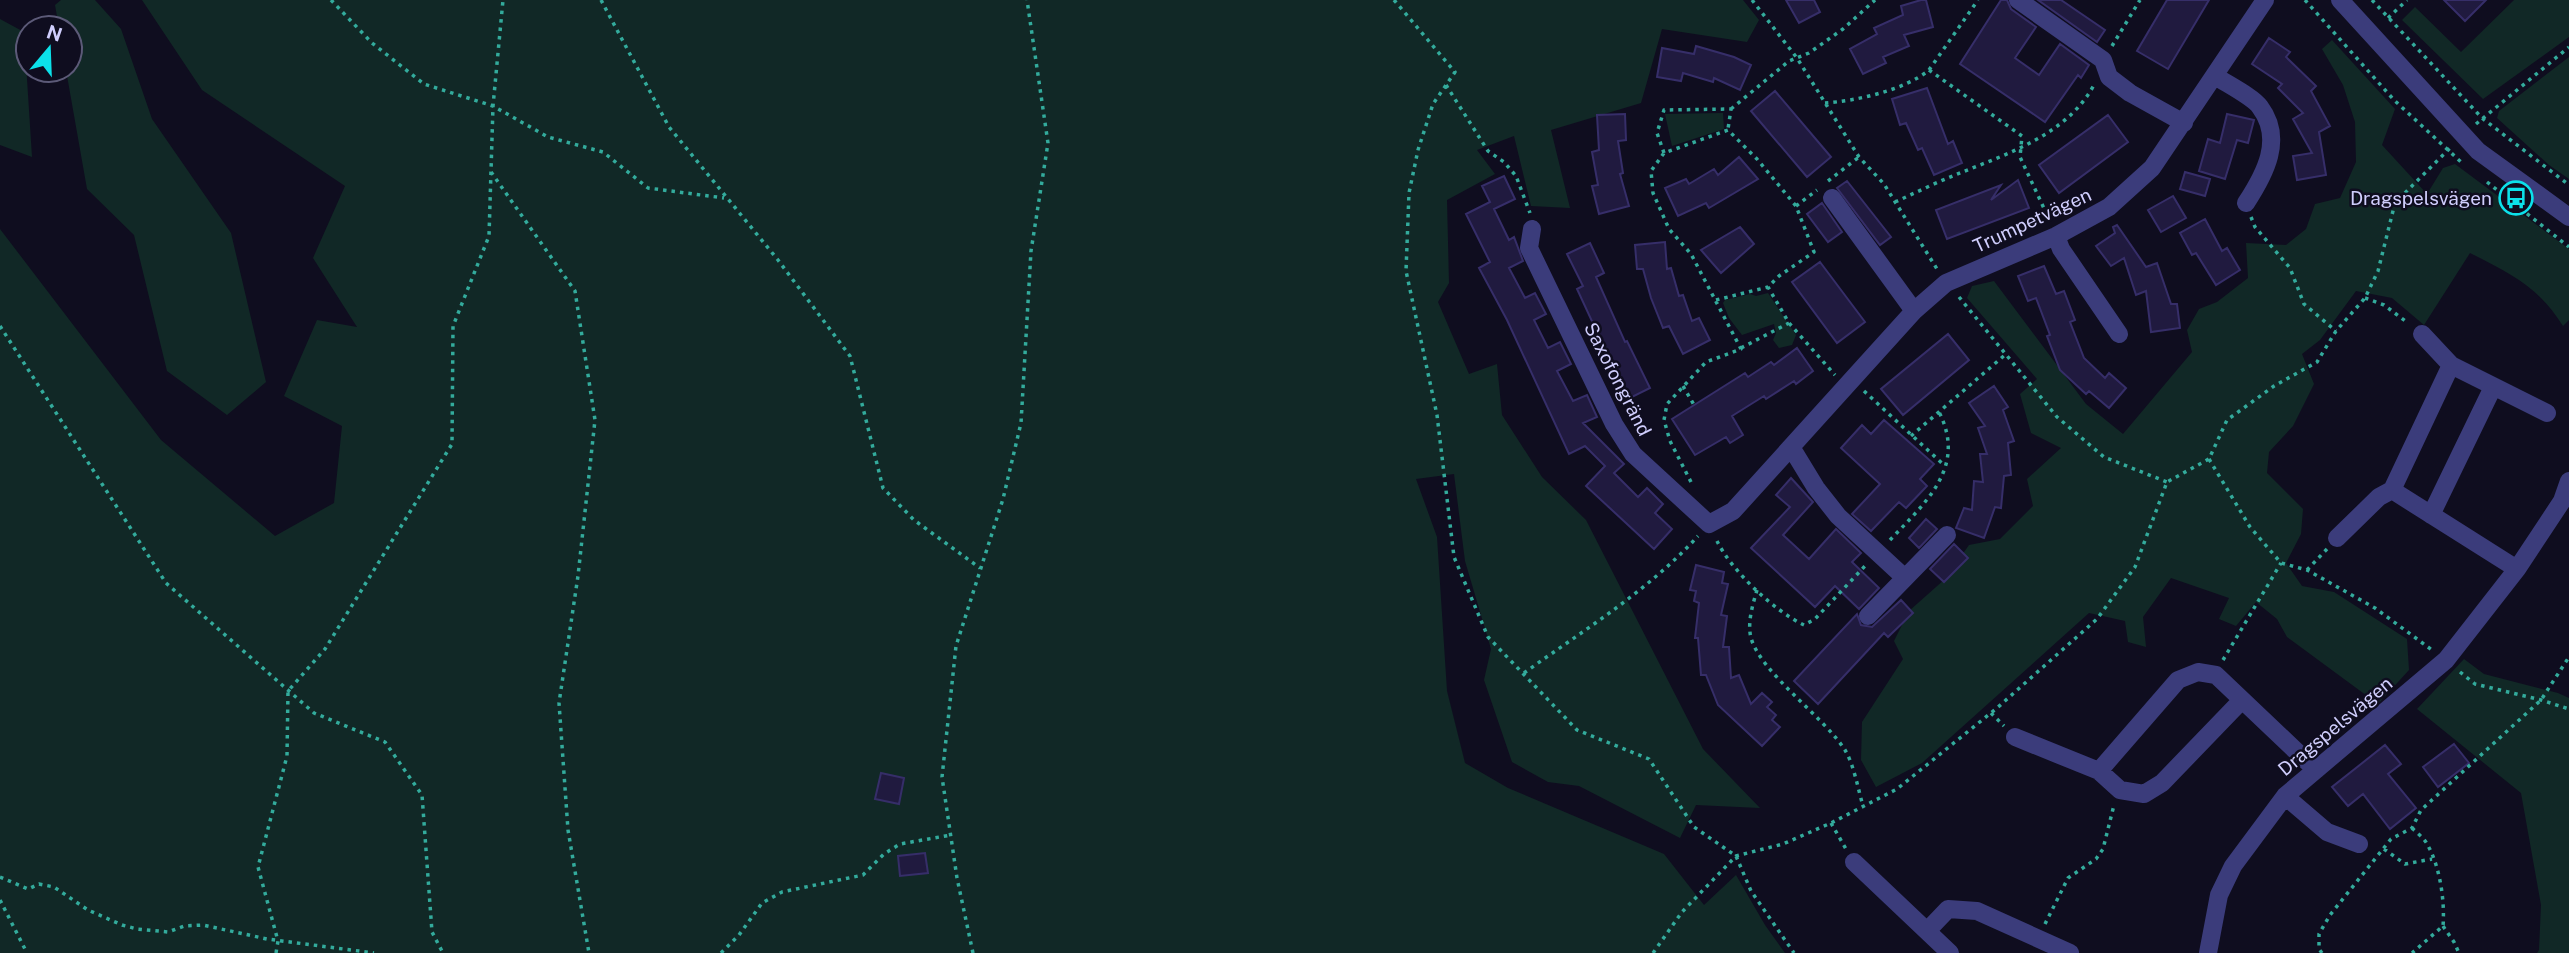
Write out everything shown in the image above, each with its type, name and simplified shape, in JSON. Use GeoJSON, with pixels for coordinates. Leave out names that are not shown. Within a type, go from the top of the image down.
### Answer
{"type":"FeatureCollection","features":[{"type":"Feature","properties":{"kind":"street"},"geometry":{"type":"LineString","coordinates":[[2018,0],[2104,60],[2109,77],[2130,93],[2184,123]]}},
{"type":"Feature","properties":{"kind":"street"},"geometry":{"type":"LineString","coordinates":[[2340,0],[2478,151],[2569,217]]}},
{"type":"Feature","properties":{"kind":"street","name":"Trumpetvägen"},"geometry":{"type":"LineString","coordinates":[[1709,524],[1732,511],[1914,311],[1946,282],[2056,236],[2109,207],[2152,168],[2216,76],[2256,3]]}},
{"type":"Feature","properties":{"kind":"street"},"geometry":{"type":"LineString","coordinates":[[2216,76],[2260,106],[2273,137],[2263,176],[2246,203]]}},
{"type":"Feature","properties":{"kind":"street"},"geometry":{"type":"LineString","coordinates":[[1832,198],[1914,311]]}},
{"type":"Feature","properties":{"kind":"street","name":"Saxofongränd"},"geometry":{"type":"LineString","coordinates":[[1532,229],[1529,248],[1614,424],[1633,454],[1709,524]]}},
{"type":"Feature","properties":{"kind":"street"},"geometry":{"type":"LineString","coordinates":[[2056,236],[2061,249],[2119,334]]}},
{"type":"Feature","properties":{"kind":"street"},"geometry":{"type":"LineString","coordinates":[[2422,334],[2451,365],[2547,414]]}},
{"type":"Feature","properties":{"kind":"street"},"geometry":{"type":"LineString","coordinates":[[2337,538],[2379,497],[2392,490],[2451,365]]}},
{"type":"Feature","properties":{"kind":"street"},"geometry":{"type":"LineString","coordinates":[[2431,515],[2493,387]]}},
{"type":"Feature","properties":{"kind":"street"},"geometry":{"type":"LineString","coordinates":[[1791,447],[1816,488],[1838,516],[1905,578]]}},
{"type":"Feature","properties":{"kind":"street","name":"Dragspelsvägen"},"geometry":{"type":"LineString","coordinates":[[2207,953],[2219,895],[2234,866],[2285,796],[2446,660],[2566,502],[2569,481]]}},
{"type":"Feature","properties":{"kind":"street"},"geometry":{"type":"LineString","coordinates":[[2392,490],[2517,569]]}},
{"type":"Feature","properties":{"kind":"street"},"geometry":{"type":"LineString","coordinates":[[1868,616],[1947,535]]}},
{"type":"Feature","properties":{"kind":"street"},"geometry":{"type":"LineString","coordinates":[[2099,771],[2178,680],[2199,672],[2216,675],[2316,770]]}},
{"type":"Feature","properties":{"kind":"street"},"geometry":{"type":"LineString","coordinates":[[2015,737],[2099,771],[2120,790],[2144,794],[2162,783],[2242,699]]}},
{"type":"Feature","properties":{"kind":"street"},"geometry":{"type":"LineString","coordinates":[[2285,796],[2327,832],[2360,844]]}},
{"type":"Feature","properties":{"kind":"street"},"geometry":{"type":"LineString","coordinates":[[1854,862],[1950,953]]}},
{"type":"Feature","properties":{"kind":"street"},"geometry":{"type":"LineString","coordinates":[[1927,931],[1948,909],[1977,911],[2070,953]]}},
{"type":"Feature","properties":{"kind":"path"},"geometry":{"type":"LineString","coordinates":[[331,0],[372,43],[424,84],[493,106],[548,137],[603,152],[648,188],[726,198]]}},
{"type":"Feature","properties":{"kind":"path"},"geometry":{"type":"LineString","coordinates":[[276,953],[278,941],[258,867],[287,756],[288,691],[326,649],[452,444],[453,326],[489,236],[493,106],[503,0]]}},
{"type":"Feature","properties":{"kind":"path"},"geometry":{"type":"LineString","coordinates":[[601,0],[669,127],[778,260],[850,356],[883,488],[914,520],[981,569]]}},
{"type":"Feature","properties":{"kind":"path"},"geometry":{"type":"LineString","coordinates":[[973,953],[957,878],[942,776],[956,646],[1003,499],[1021,423],[1031,251],[1048,144],[1029,0]]}},
{"type":"Feature","properties":{"kind":"path"},"geometry":{"type":"LineString","coordinates":[[1394,0],[1455,72],[1433,104],[1418,150],[1409,193],[1406,271],[1437,415],[1454,557],[1488,637],[1577,730],[1649,759],[1694,827],[1736,856],[1751,891],[1794,953]]}},
{"type":"Feature","properties":{"kind":"path"},"geometry":{"type":"LineString","coordinates":[[1752,0],[1797,58],[1859,157],[1884,184],[1946,282],[2057,417],[2104,457],[2167,482]]}},
{"type":"Feature","properties":{"kind":"path"},"geometry":{"type":"LineString","coordinates":[[1664,153],[1657,133],[1664,110],[1731,108],[1789,61],[1809,54],[1843,29],[1875,0]]}},
{"type":"Feature","properties":{"kind":"path"},"geometry":{"type":"LineString","coordinates":[[1825,103],[1847,101],[1891,89],[1922,75],[1929,70],[1978,0]]}},
{"type":"Feature","properties":{"kind":"path"},"geometry":{"type":"LineString","coordinates":[[1895,202],[2022,148],[2059,125],[2084,102],[2104,60],[2140,0]]}},
{"type":"Feature","properties":{"kind":"path"},"geometry":{"type":"LineString","coordinates":[[2372,0],[2483,118],[2569,185]]}},
{"type":"Feature","properties":{"kind":"path"},"geometry":{"type":"LineString","coordinates":[[2388,19],[2407,0]]}},
{"type":"Feature","properties":{"kind":"path"},"geometry":{"type":"LineString","coordinates":[[1653,953],[1682,912],[1736,856],[1783,844],[1831,824],[1897,789],[1997,708],[2097,619],[2135,567],[2167,482],[2209,459],[2227,420],[2274,386],[2317,362],[2336,331],[2365,298],[2378,271],[2395,202],[2463,135],[2569,47]]}},
{"type":"Feature","properties":{"kind":"path"},"geometry":{"type":"LineString","coordinates":[[1929,70],[2022,136],[2020,157],[2056,236]]}},
{"type":"Feature","properties":{"kind":"path"},"geometry":{"type":"LineString","coordinates":[[1446,85],[1488,151],[1504,162],[1516,176],[1530,210],[1532,229]]}},
{"type":"Feature","properties":{"kind":"path"},"geometry":{"type":"LineString","coordinates":[[1728,130],[1731,108]]}},
{"type":"Feature","properties":{"kind":"path"},"geometry":{"type":"LineString","coordinates":[[1728,130],[1664,153],[1651,171],[1653,193],[1669,229],[1691,254],[1741,349]]}},
{"type":"Feature","properties":{"kind":"path"},"geometry":{"type":"LineString","coordinates":[[1716,300],[1769,286],[1814,252],[1796,206],[1757,159],[1728,130]]}},
{"type":"Feature","properties":{"kind":"path"},"geometry":{"type":"LineString","coordinates":[[491,172],[575,291],[595,420],[578,576],[559,703],[568,830],[589,953]]}},
{"type":"Feature","properties":{"kind":"path"},"geometry":{"type":"LineString","coordinates":[[2246,203],[2255,227],[2290,268],[2304,304],[2336,331]]}},
{"type":"Feature","properties":{"kind":"path"},"geometry":{"type":"LineString","coordinates":[[1769,286],[1789,323],[1849,384],[1945,466]]}},
{"type":"Feature","properties":{"kind":"path"},"geometry":{"type":"LineString","coordinates":[[2365,298],[2384,305],[2422,334]]}},
{"type":"Feature","properties":{"kind":"path"},"geometry":{"type":"LineString","coordinates":[[1691,483],[1670,440],[1664,420],[1667,404],[1706,362],[1741,349],[1789,323]]}},
{"type":"Feature","properties":{"kind":"path"},"geometry":{"type":"LineString","coordinates":[[0,326],[166,583],[314,713],[385,742],[422,794],[432,932],[443,953]]}},
{"type":"Feature","properties":{"kind":"path"},"geometry":{"type":"LineString","coordinates":[[1911,436],[2006,354]]}},
{"type":"Feature","properties":{"kind":"path"},"geometry":{"type":"LineString","coordinates":[[1684,386],[1694,405]]}},
{"type":"Feature","properties":{"kind":"path"},"geometry":{"type":"LineString","coordinates":[[2209,459],[2250,527],[2281,564],[2306,570],[2375,607],[2474,684],[2569,709]]}},
{"type":"Feature","properties":{"kind":"path"},"geometry":{"type":"LineString","coordinates":[[1524,673],[1626,602],[1678,558],[1709,524]]}},
{"type":"Feature","properties":{"kind":"path"},"geometry":{"type":"LineString","coordinates":[[2306,570],[2337,538]]}},
{"type":"Feature","properties":{"kind":"path"},"geometry":{"type":"LineString","coordinates":[[2216,675],[2281,564]]}},
{"type":"Feature","properties":{"kind":"path"},"geometry":{"type":"LineString","coordinates":[[1757,590],[1751,610],[1751,638],[1767,666],[1797,695],[1846,751],[1863,806]]}},
{"type":"Feature","properties":{"kind":"path"},"geometry":{"type":"LineString","coordinates":[[2322,953],[2319,949],[2319,934],[2330,915],[2391,839],[2412,828],[2421,810],[2541,700],[2569,657]]}},
{"type":"Feature","properties":{"kind":"path"},"geometry":{"type":"LineString","coordinates":[[2039,938],[2068,878],[2095,859],[2103,849],[2120,790]]}},
{"type":"Feature","properties":{"kind":"path"},"geometry":{"type":"LineString","coordinates":[[1831,824],[1854,862]]}},
{"type":"Feature","properties":{"kind":"path"},"geometry":{"type":"LineString","coordinates":[[2412,828],[2427,843],[2444,910],[2443,926],[2455,942],[2459,953]]}},
{"type":"Feature","properties":{"kind":"path"},"geometry":{"type":"LineString","coordinates":[[721,953],[739,935],[762,903],[782,892],[863,875],[884,854],[900,844],[951,835]]}},
{"type":"Feature","properties":{"kind":"path"},"geometry":{"type":"LineString","coordinates":[[2384,849],[2405,864],[2432,859]]}},
{"type":"Feature","properties":{"kind":"path"},"geometry":{"type":"LineString","coordinates":[[0,877],[28,889],[39,884],[54,887],[88,910],[130,927],[168,932],[184,926],[203,925],[278,941],[374,953]]}},
{"type":"Feature","properties":{"kind":"path"},"geometry":{"type":"LineString","coordinates":[[0,900],[27,953]]}},
{"type":"Feature","properties":{"kind":"path"},"geometry":{"type":"LineString","coordinates":[[2412,953],[2443,926]]}},
{"type":"Feature","properties":{"kind":"green space"},"geometry":{"type":"Polygon","coordinates":[[[61,0],[95,0],[121,29],[152,119],[231,233],[266,382],[227,415],[167,371],[134,235],[87,189],[68,84],[84,84],[84,14],[57,14],[55,5],[61,0]]]}},
{"type":"Feature","properties":{"kind":"green space"},"geometry":{"type":"Polygon","coordinates":[[[142,0],[1743,0],[1759,20],[1747,42],[1662,29],[1641,103],[1551,130],[1570,208],[1531,206],[1514,136],[1477,150],[1495,174],[1447,200],[1449,283],[1438,302],[1469,374],[1497,364],[1502,415],[1542,477],[1586,520],[1703,749],[1760,808],[1696,805],[1680,838],[1579,786],[1548,782],[1512,762],[1484,680],[1491,649],[1465,561],[1454,474],[1416,479],[1437,537],[1447,691],[1465,763],[1508,788],[1664,854],[1704,905],[1736,875],[1785,953],[0,953],[0,229],[161,440],[275,536],[334,503],[342,426],[284,396],[317,320],[357,327],[313,258],[345,186],[202,90],[142,0]]]}},
{"type":"Feature","properties":{"kind":"green space"},"geometry":{"type":"Polygon","coordinates":[[[2514,0],[2569,0],[2569,37],[2483,99],[2402,20],[2415,7],[2461,52],[2514,0]]]}},
{"type":"Feature","properties":{"kind":"green space"},"geometry":{"type":"Polygon","coordinates":[[[0,19],[14,27],[14,84],[27,84],[32,157],[0,145],[0,19]]]}},
{"type":"Feature","properties":{"kind":"green space"},"geometry":{"type":"Polygon","coordinates":[[[2332,40],[2395,109],[2382,145],[2427,194],[2443,168],[2455,164],[2569,249],[2569,320],[2563,326],[2544,301],[2522,282],[2470,253],[2424,325],[2392,298],[2356,291],[2320,340],[2302,354],[2314,384],[2293,426],[2269,452],[2267,473],[2303,509],[2301,534],[2286,563],[2302,586],[2334,592],[2407,639],[2409,670],[2378,704],[2287,637],[2277,619],[2256,602],[2236,626],[2219,619],[2229,598],[2171,578],[2143,617],[2146,647],[2128,642],[2125,621],[2089,613],[1922,763],[1876,787],[1861,760],[1862,722],[1903,659],[1894,641],[1909,611],[1945,579],[1969,545],[2000,539],[2033,506],[2027,479],[2061,448],[2031,433],[2020,394],[2037,379],[1967,298],[1972,286],[1994,281],[2086,404],[2123,434],[2192,352],[2187,330],[2199,309],[2217,302],[2248,278],[2246,243],[2286,245],[2306,229],[2315,204],[2340,198],[2356,162],[2355,122],[2343,85],[2322,49],[2332,40]]]}},
{"type":"Feature","properties":{"kind":"green space"},"geometry":{"type":"Polygon","coordinates":[[[2569,57],[2569,179],[2549,165],[2497,118],[2499,111],[2569,57]]]}},
{"type":"Feature","properties":{"kind":"green space"},"geometry":{"type":"Polygon","coordinates":[[[1723,113],[1724,129],[1672,146],[1665,114],[1723,113]]]}},
{"type":"Feature","properties":{"kind":"green space"},"geometry":{"type":"Polygon","coordinates":[[[1768,293],[1796,335],[1792,345],[1779,348],[1773,340],[1776,333],[1774,324],[1742,335],[1729,318],[1723,303],[1725,300],[1750,294],[1756,296],[1768,293]]]}},
{"type":"Feature","properties":{"kind":"green space"},"geometry":{"type":"Polygon","coordinates":[[[2464,659],[2484,674],[2569,698],[2569,953],[2537,953],[2541,905],[2521,793],[2417,709],[2464,659]]]}},
{"type":"Feature","properties":{"kind":"building"},"geometry":{"type":"Polygon","coordinates":[[[1786,0],[1814,0],[1820,12],[1799,23],[1786,0]]]}},
{"type":"Feature","properties":{"kind":"building"},"geometry":{"type":"Polygon","coordinates":[[[1926,0],[1933,27],[1904,35],[1909,46],[1883,57],[1886,63],[1863,74],[1850,49],[1877,34],[1874,28],[1903,15],[1901,6],[1926,0]]]}},
{"type":"Feature","properties":{"kind":"building"},"geometry":{"type":"Polygon","coordinates":[[[2001,0],[2007,0],[2011,9],[2036,27],[2015,58],[2039,75],[2060,44],[2089,65],[2081,78],[2078,75],[2045,122],[1960,64],[2001,0]]]}},
{"type":"Feature","properties":{"kind":"building"},"geometry":{"type":"Polygon","coordinates":[[[2038,0],[2061,0],[2105,30],[2097,42],[2038,0]]]}},
{"type":"Feature","properties":{"kind":"building"},"geometry":{"type":"Polygon","coordinates":[[[2167,0],[2209,0],[2168,69],[2137,51],[2167,0]]]}},
{"type":"Feature","properties":{"kind":"building"},"geometry":{"type":"Polygon","coordinates":[[[2444,0],[2486,0],[2465,21],[2444,0]]]}},
{"type":"Feature","properties":{"kind":"building"},"geometry":{"type":"Polygon","coordinates":[[[2269,38],[2290,52],[2286,57],[2316,86],[2311,91],[2330,126],[2319,132],[2326,175],[2297,180],[2293,156],[2312,153],[2293,119],[2303,113],[2278,88],[2282,84],[2252,64],[2269,38]]]}},
{"type":"Feature","properties":{"kind":"building"},"geometry":{"type":"Polygon","coordinates":[[[1696,46],[1751,65],[1740,90],[1714,78],[1713,82],[1683,73],[1681,81],[1657,77],[1662,48],[1694,54],[1696,46]]]}},
{"type":"Feature","properties":{"kind":"building"},"geometry":{"type":"Polygon","coordinates":[[[1927,88],[1948,144],[1953,141],[1962,163],[1934,175],[1922,148],[1918,150],[1906,123],[1900,125],[1892,99],[1927,88]]]}},
{"type":"Feature","properties":{"kind":"building"},"geometry":{"type":"Polygon","coordinates":[[[1775,91],[1831,157],[1807,177],[1751,111],[1775,91]]]}},
{"type":"Feature","properties":{"kind":"building"},"geometry":{"type":"Polygon","coordinates":[[[1625,114],[1626,140],[1618,141],[1623,173],[1620,174],[1629,206],[1599,214],[1592,186],[1598,185],[1592,152],[1599,150],[1597,115],[1625,114]]]}},
{"type":"Feature","properties":{"kind":"building"},"geometry":{"type":"Polygon","coordinates":[[[2227,114],[2254,120],[2248,143],[2237,140],[2225,179],[2199,171],[2208,139],[2220,143],[2227,114]]]}},
{"type":"Feature","properties":{"kind":"building"},"geometry":{"type":"Polygon","coordinates":[[[2108,115],[2128,142],[2059,193],[2039,165],[2108,115]]]}},
{"type":"Feature","properties":{"kind":"building"},"geometry":{"type":"Polygon","coordinates":[[[1739,157],[1758,179],[1709,208],[1706,203],[1678,216],[1665,188],[1686,179],[1689,184],[1714,169],[1718,175],[1739,157]]]}},
{"type":"Feature","properties":{"kind":"building"},"geometry":{"type":"Polygon","coordinates":[[[2185,172],[2210,179],[2205,196],[2180,189],[2185,172]]]}},
{"type":"Feature","properties":{"kind":"building"},"geometry":{"type":"Polygon","coordinates":[[[1504,176],[1515,199],[1494,209],[1509,240],[1514,237],[1523,261],[1509,268],[1525,298],[1535,293],[1546,314],[1534,320],[1548,348],[1560,342],[1571,364],[1557,371],[1573,401],[1587,395],[1597,417],[1583,423],[1624,464],[1614,473],[1638,497],[1647,488],[1663,504],[1655,513],[1672,529],[1654,549],[1586,486],[1605,466],[1585,446],[1569,454],[1507,320],[1479,268],[1490,262],[1466,214],[1490,202],[1482,186],[1504,176]]]}},
{"type":"Feature","properties":{"kind":"building"},"geometry":{"type":"Polygon","coordinates":[[[2018,180],[2029,208],[1947,239],[1936,210],[2001,185],[1991,200],[2018,180]]]}},
{"type":"Feature","properties":{"kind":"building"},"geometry":{"type":"Polygon","coordinates":[[[1847,181],[1891,237],[1880,245],[1837,188],[1847,181]]]}},
{"type":"Feature","properties":{"kind":"building"},"geometry":{"type":"Polygon","coordinates":[[[2173,196],[2186,218],[2161,232],[2148,210],[2173,196]]]}},
{"type":"Feature","properties":{"kind":"building"},"geometry":{"type":"Polygon","coordinates":[[[1822,203],[1842,232],[1828,242],[1807,214],[1822,203]]]}},
{"type":"Feature","properties":{"kind":"building"},"geometry":{"type":"Polygon","coordinates":[[[2205,219],[2222,251],[2227,248],[2240,270],[2216,285],[2196,253],[2192,255],[2180,233],[2205,219]]]}},
{"type":"Feature","properties":{"kind":"building"},"geometry":{"type":"Polygon","coordinates":[[[2117,225],[2146,267],[2157,263],[2171,304],[2177,304],[2180,328],[2151,332],[2146,291],[2136,295],[2124,258],[2111,266],[2096,246],[2115,233],[2113,227],[2117,225]]]}},
{"type":"Feature","properties":{"kind":"building"},"geometry":{"type":"Polygon","coordinates":[[[1740,227],[1754,244],[1721,273],[1701,250],[1740,227]]]}},
{"type":"Feature","properties":{"kind":"building"},"geometry":{"type":"Polygon","coordinates":[[[1665,242],[1667,269],[1671,268],[1679,296],[1683,295],[1692,321],[1699,318],[1710,340],[1683,354],[1669,326],[1663,328],[1643,269],[1637,269],[1635,245],[1665,242]]]}},
{"type":"Feature","properties":{"kind":"building"},"geometry":{"type":"Polygon","coordinates":[[[1590,243],[1604,273],[1596,277],[1625,342],[1627,341],[1650,388],[1628,399],[1577,289],[1583,286],[1567,254],[1590,243]]]}},
{"type":"Feature","properties":{"kind":"building"},"geometry":{"type":"Polygon","coordinates":[[[1820,262],[1865,322],[1837,343],[1792,282],[1820,262]]]}},
{"type":"Feature","properties":{"kind":"building"},"geometry":{"type":"Polygon","coordinates":[[[2044,266],[2056,294],[2064,291],[2075,320],[2070,322],[2084,358],[2105,378],[2109,373],[2126,388],[2109,408],[2089,391],[2086,394],[2060,370],[2036,298],[2028,301],[2018,276],[2044,266]]]}},
{"type":"Feature","properties":{"kind":"building"},"geometry":{"type":"Polygon","coordinates":[[[1948,334],[1969,360],[1903,415],[1881,389],[1948,334]]]}},
{"type":"Feature","properties":{"kind":"building"},"geometry":{"type":"Polygon","coordinates":[[[1797,348],[1813,371],[1796,384],[1794,381],[1766,399],[1764,396],[1732,416],[1743,435],[1730,443],[1726,437],[1695,455],[1672,419],[1745,373],[1748,377],[1771,362],[1774,365],[1797,348]]]}},
{"type":"Feature","properties":{"kind":"building"},"geometry":{"type":"Polygon","coordinates":[[[1994,386],[2008,407],[2003,410],[2014,441],[2008,443],[2011,475],[2004,476],[2001,508],[1995,507],[1984,538],[1956,528],[1964,508],[1972,510],[1974,481],[1983,482],[1980,454],[1987,454],[1978,428],[1985,426],[1969,403],[1994,386]]]}},
{"type":"Feature","properties":{"kind":"building"},"geometry":{"type":"Polygon","coordinates":[[[1884,420],[1934,464],[1920,479],[1927,486],[1906,508],[1899,502],[1871,531],[1852,514],[1880,484],[1841,448],[1862,425],[1871,434],[1884,420]]]}},
{"type":"Feature","properties":{"kind":"building"},"geometry":{"type":"Polygon","coordinates":[[[1791,478],[1813,502],[1783,535],[1809,559],[1836,529],[1861,553],[1852,562],[1879,588],[1859,609],[1835,586],[1815,607],[1751,548],[1790,507],[1776,495],[1791,478]]]}},
{"type":"Feature","properties":{"kind":"building"},"geometry":{"type":"Polygon","coordinates":[[[1926,519],[1937,529],[1919,548],[1909,538],[1926,519]]]}},
{"type":"Feature","properties":{"kind":"building"},"geometry":{"type":"Polygon","coordinates":[[[1954,544],[1968,558],[1944,582],[1930,569],[1954,544]]]}},
{"type":"Feature","properties":{"kind":"building"},"geometry":{"type":"Polygon","coordinates":[[[1696,565],[1724,572],[1722,583],[1728,584],[1721,615],[1727,616],[1723,647],[1729,647],[1731,678],[1739,675],[1751,704],[1762,693],[1772,702],[1767,707],[1776,715],[1772,720],[1780,727],[1762,746],[1718,705],[1706,675],[1701,675],[1698,638],[1695,638],[1699,603],[1694,601],[1696,591],[1690,590],[1696,565]]]}},
{"type":"Feature","properties":{"kind":"building"},"geometry":{"type":"Polygon","coordinates":[[[1901,600],[1913,613],[1888,637],[1884,633],[1818,704],[1794,681],[1857,614],[1861,625],[1872,627],[1901,600]]]}},
{"type":"Feature","properties":{"kind":"building"},"geometry":{"type":"Polygon","coordinates":[[[2454,744],[2469,763],[2438,787],[2423,767],[2454,744]]]}},
{"type":"Feature","properties":{"kind":"building"},"geometry":{"type":"Polygon","coordinates":[[[2385,745],[2401,764],[2388,774],[2416,808],[2390,829],[2363,794],[2348,806],[2332,787],[2385,745]]]}},
{"type":"Feature","properties":{"kind":"building"},"geometry":{"type":"Polygon","coordinates":[[[881,773],[904,778],[899,804],[875,799],[881,773]]]}},
{"type":"Feature","properties":{"kind":"building"},"geometry":{"type":"Polygon","coordinates":[[[925,853],[928,873],[900,876],[898,856],[925,853]]]}},
{"type":"Feature","properties":{"kind":"place","name":"Dragspelsvägen"},"geometry":{"type":"Point","coordinates":[2516,198]}}]}
